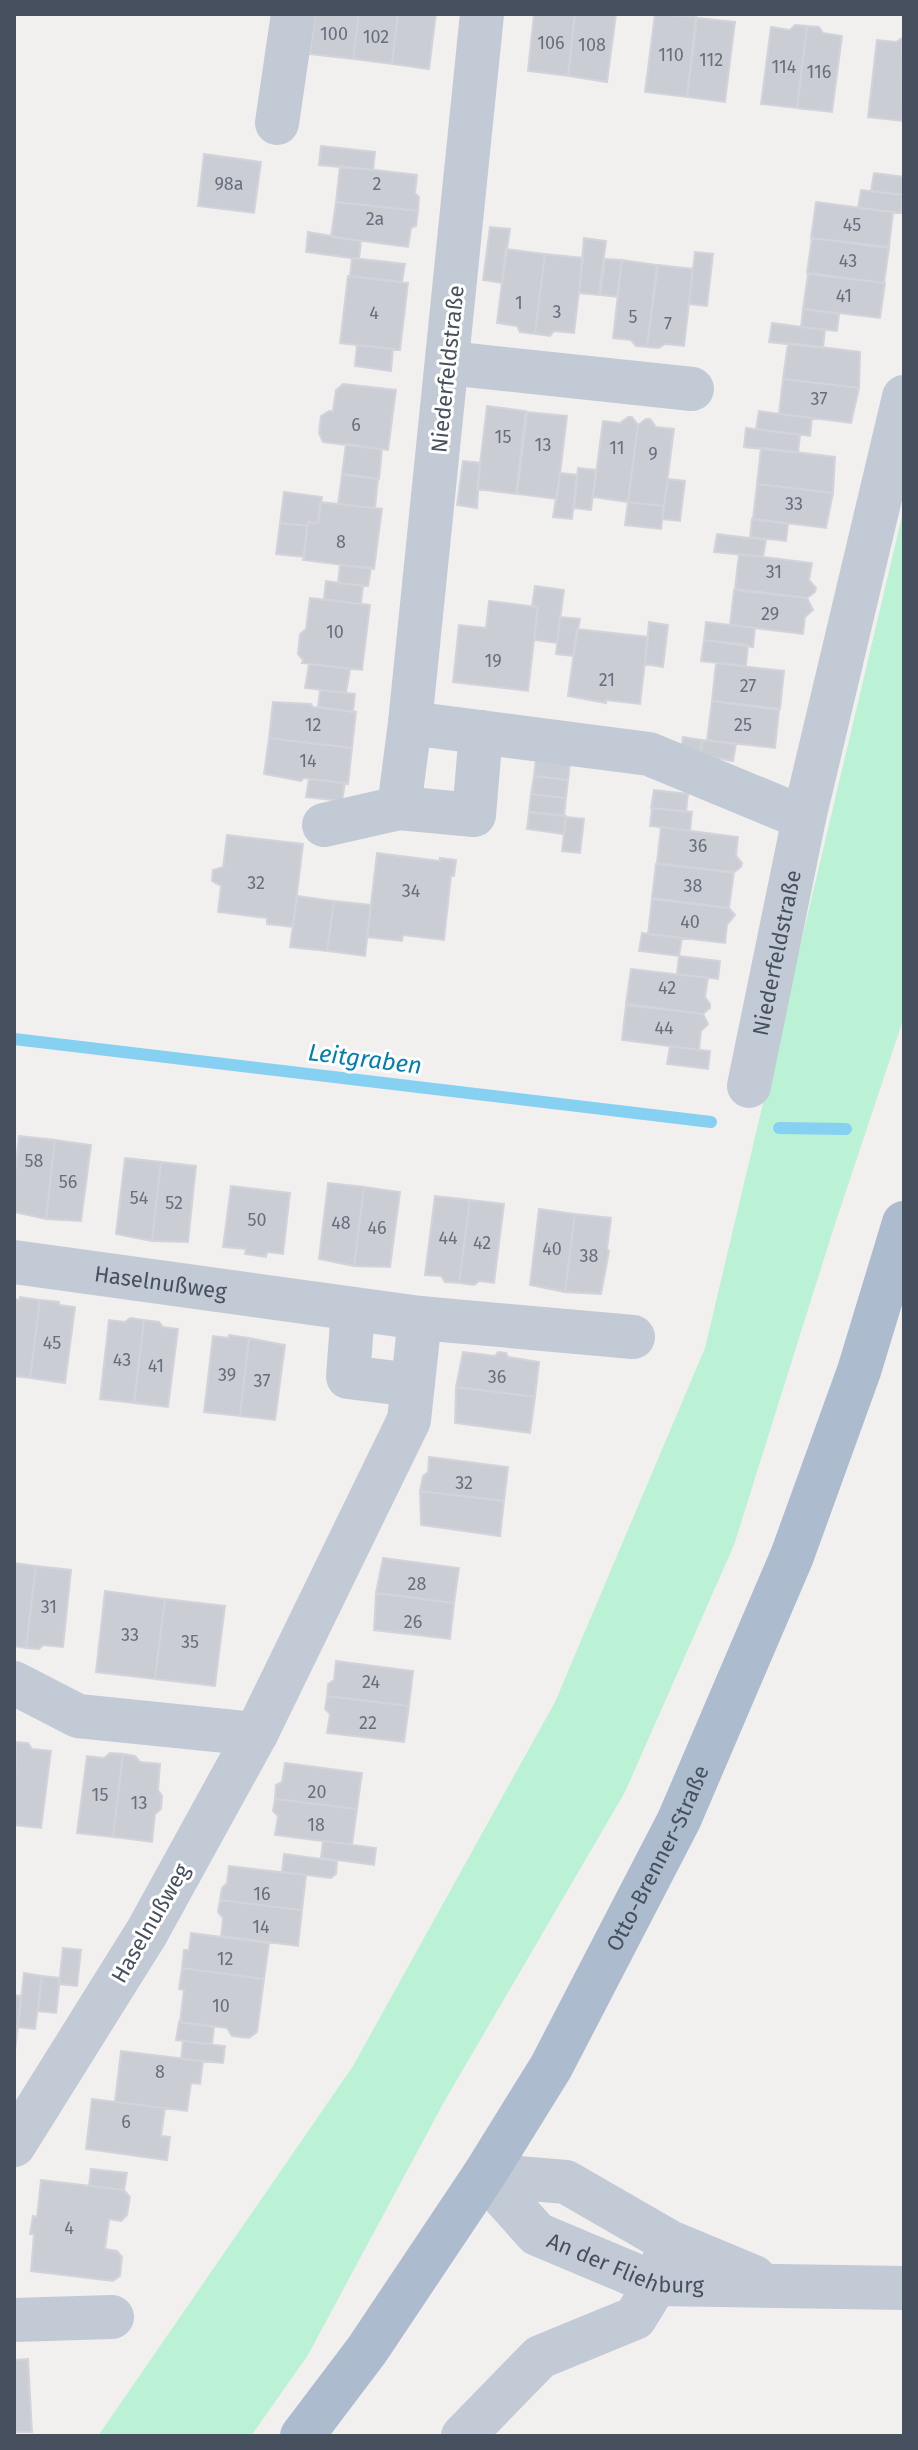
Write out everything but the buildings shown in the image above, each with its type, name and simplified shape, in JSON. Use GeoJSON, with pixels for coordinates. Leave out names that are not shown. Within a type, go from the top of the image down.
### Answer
{"type":"FeatureCollection","features":[{"type":"Feature","properties":{"kind":"main road","name":"Otto-Brenner-Straße"},"geometry":{"type":"LineString","coordinates":[[302,2436],[367,2350],[484,2175],[551,2067],[679,1820],[792,1556],[859,1371],[904,1223]]}},
{"type":"Feature","properties":{"kind":"street"},"geometry":{"type":"LineString","coordinates":[[277,123],[293,14]]}},
{"type":"Feature","properties":{"kind":"street","name":"Niederfeldstraße"},"geometry":{"type":"LineString","coordinates":[[399,808],[448,363],[482,14]]}},
{"type":"Feature","properties":{"kind":"street"},"geometry":{"type":"LineString","coordinates":[[448,363],[692,389]]}},
{"type":"Feature","properties":{"kind":"street","name":"Niederfeldstraße"},"geometry":{"type":"LineString","coordinates":[[749,1086],[804,818],[904,397]]}},
{"type":"Feature","properties":{"kind":"street"},"geometry":{"type":"LineString","coordinates":[[410,723],[649,754],[804,818]]}},
{"type":"Feature","properties":{"kind":"street"},"geometry":{"type":"LineString","coordinates":[[324,825],[399,808],[474,815],[481,732]]}},
{"type":"Feature","properties":{"kind":"street","name":"Haselnußweg"},"geometry":{"type":"LineString","coordinates":[[14,1262],[353,1310],[633,1337]]}},
{"type":"Feature","properties":{"kind":"street"},"geometry":{"type":"LineString","coordinates":[[353,1310],[348,1377],[412,1385]]}},
{"type":"Feature","properties":{"kind":"street","name":"Haselnußweg"},"geometry":{"type":"LineString","coordinates":[[14,2145],[25,2106],[147,1932],[256,1734],[409,1420],[420,1318]]}},
{"type":"Feature","properties":{"kind":"street"},"geometry":{"type":"LineString","coordinates":[[14,1683],[78,1716],[256,1734]]}},
{"type":"Feature","properties":{"kind":"street","name":"An der Fliehburg"},"geometry":{"type":"LineString","coordinates":[[484,2175],[566,2182],[670,2242],[775,2285]]}},
{"type":"Feature","properties":{"kind":"street","name":"An der Fliehburg"},"geometry":{"type":"LineString","coordinates":[[484,2175],[537,2234],[656,2284],[904,2288]]}},
{"type":"Feature","properties":{"kind":"street"},"geometry":{"type":"LineString","coordinates":[[463,2436],[540,2357],[635,2318],[656,2284],[670,2242]]}},
{"type":"Feature","properties":{"kind":"street"},"geometry":{"type":"LineString","coordinates":[[14,2320],[112,2317]]}},
{"type":"Feature","properties":{"kind":"green space"},"geometry":{"type":"Polygon","coordinates":[[[904,508],[904,1017],[734,1545],[625,1792],[444,2102],[308,2355],[251,2436],[98,2436],[353,2066],[555,1702],[705,1348],[904,508]]]}},
{"type":"Feature","properties":{"kind":"waterway","name":"Leitgraben"},"geometry":{"type":"LineString","coordinates":[[14,1039],[711,1122]]}},
{"type":"Feature","properties":{"kind":"waterway","name":"Leitgraben"},"geometry":{"type":"LineString","coordinates":[[779,1128],[846,1129]]}}]}
